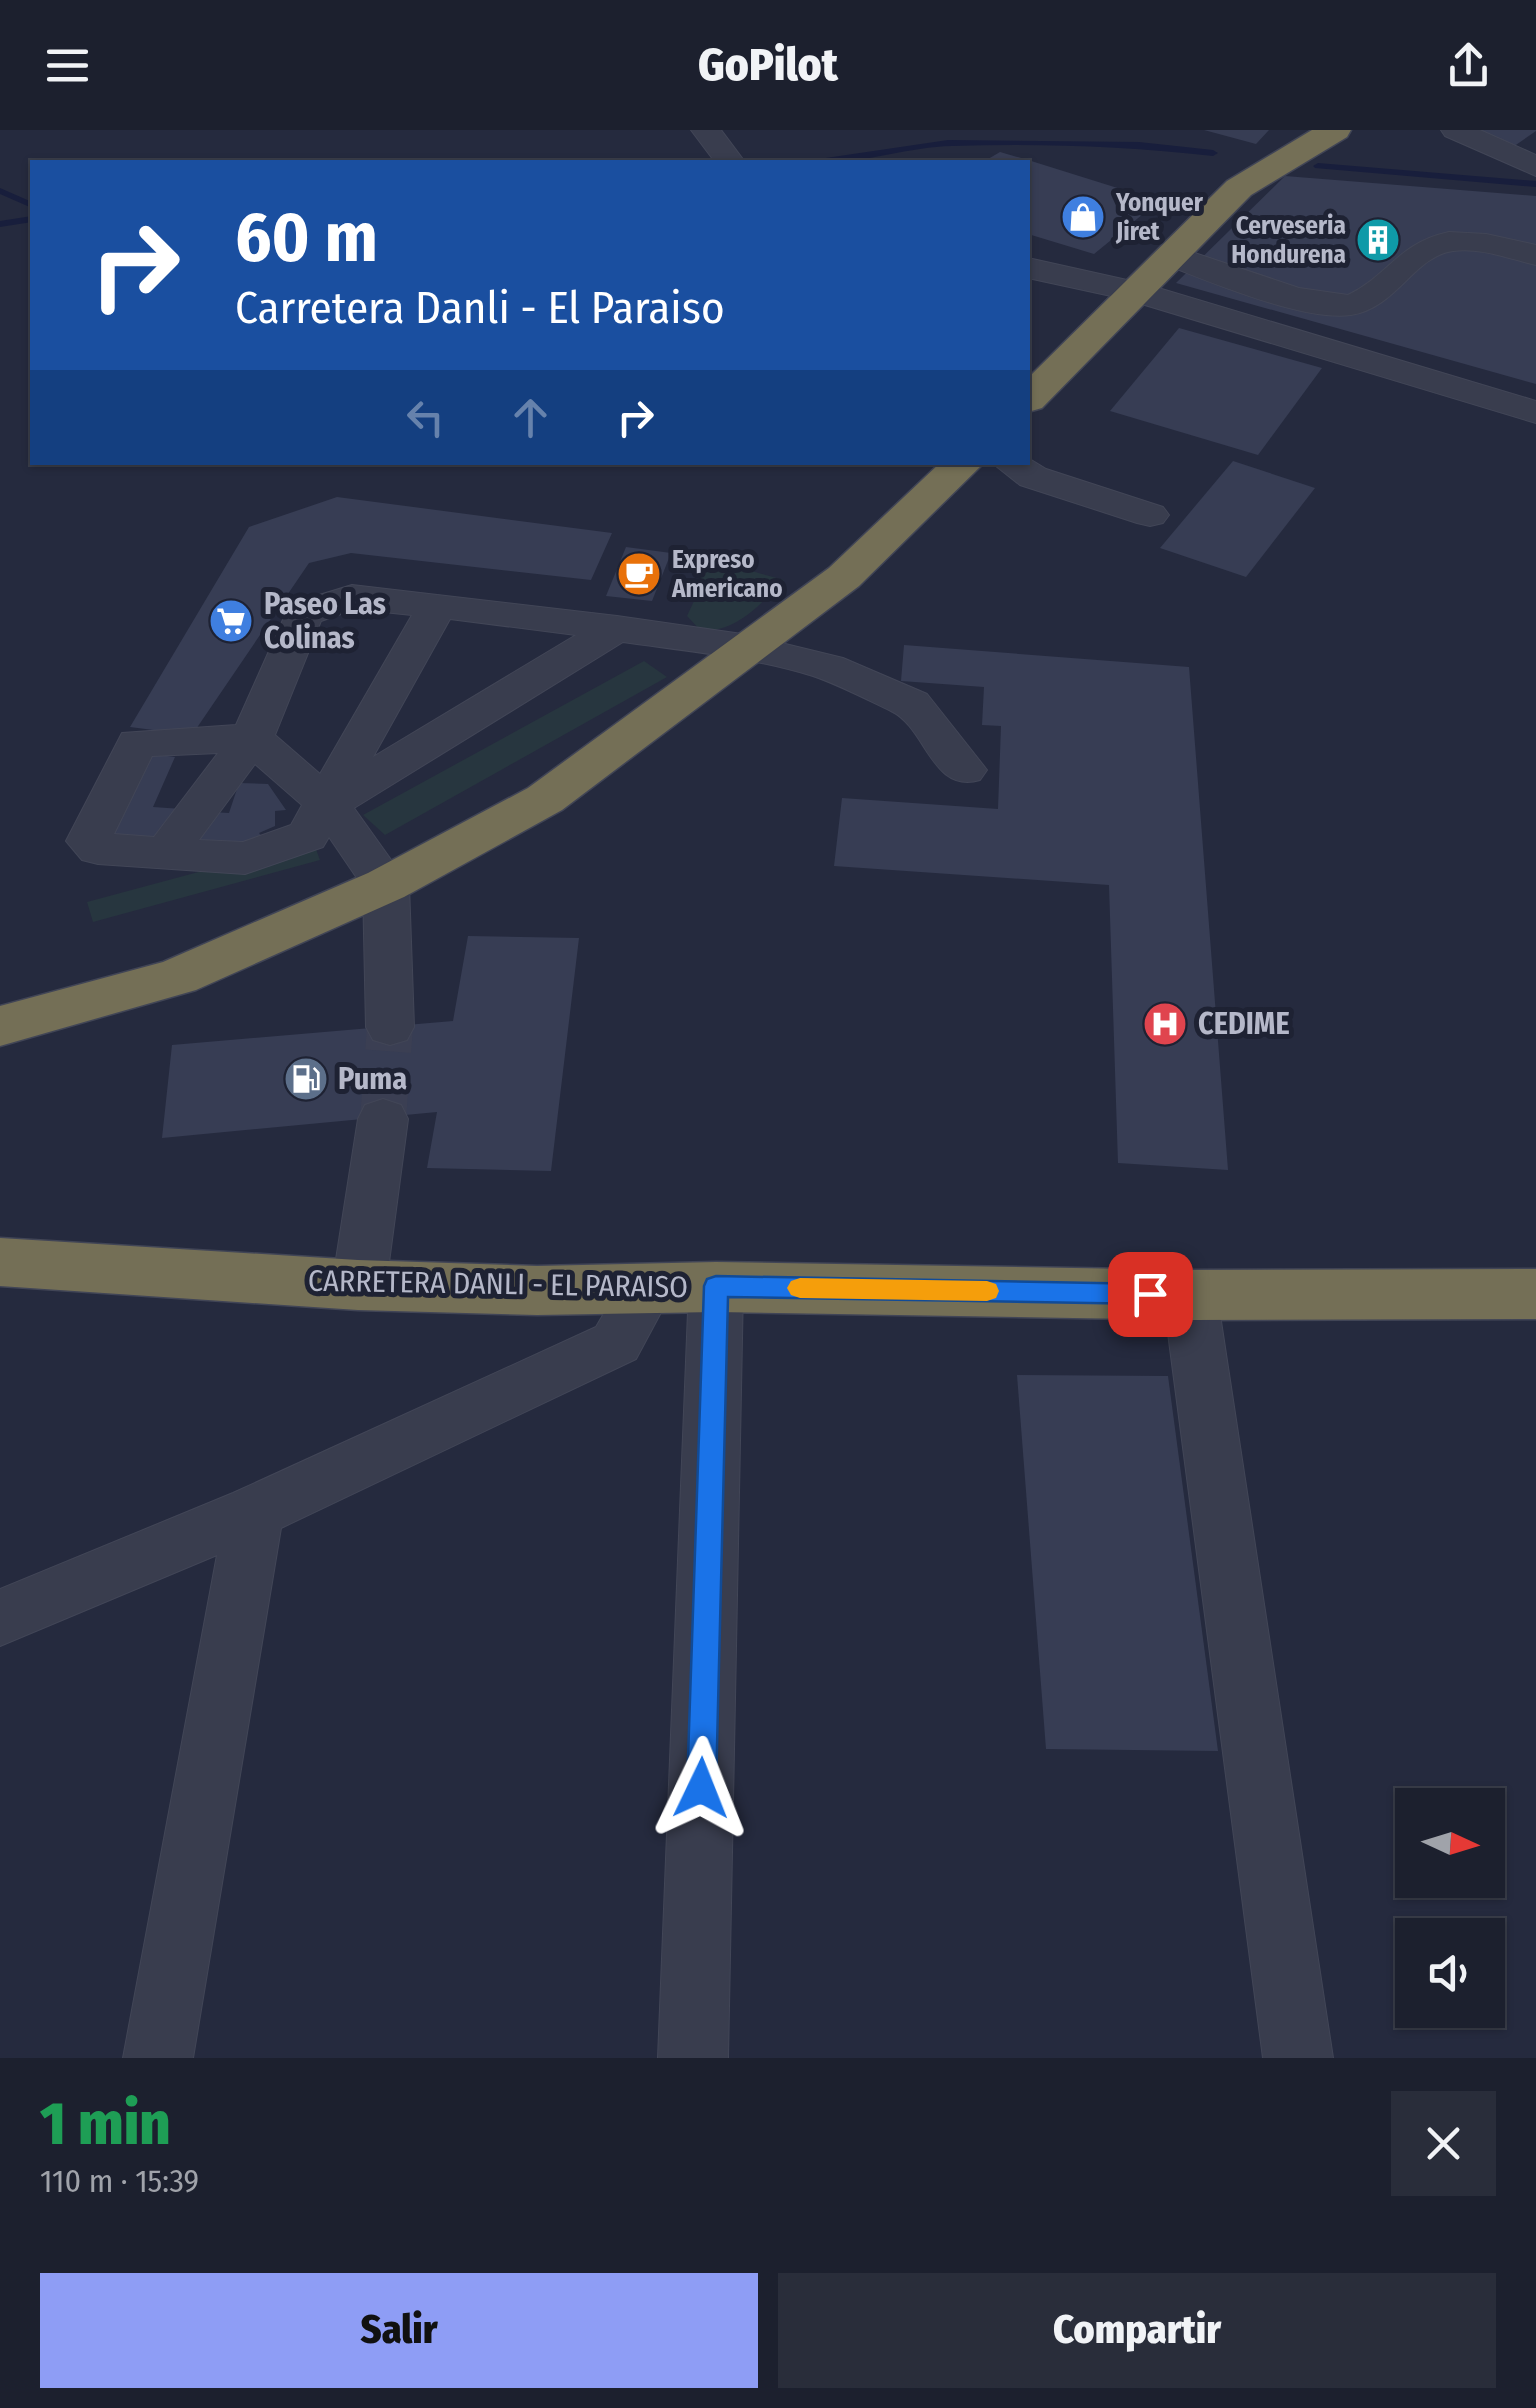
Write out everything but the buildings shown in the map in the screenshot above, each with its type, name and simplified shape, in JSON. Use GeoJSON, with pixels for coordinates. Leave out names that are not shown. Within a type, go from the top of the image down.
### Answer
{"type":"FeatureCollection","features":[{"type":"Feature","properties":{"kind":"highway"},"geometry":{"type":"LineString","coordinates":[[1030,398],[1239,188],[1334,130]]}},
{"type":"Feature","properties":{"kind":"highway"},"geometry":{"type":"LineString","coordinates":[[0,1026],[178,976],[386,884],[545,800],[844,577],[962,465]]}},
{"type":"Feature","properties":{"kind":"highway","name":"CARRETERA DANLI - EL PARAISO"},"geometry":{"type":"LineString","coordinates":[[0,1262],[360,1285],[646,1290],[716,1286],[1534,1300]]}},
{"type":"Feature","properties":{"kind":"street"},"geometry":{"type":"LineString","coordinates":[[706,130],[728,160]]}},
{"type":"Feature","properties":{"kind":"street"},"geometry":{"type":"LineString","coordinates":[[1456,130],[1536,167]]}},
{"type":"Feature","properties":{"kind":"street"},"geometry":{"type":"LineString","coordinates":[[1171,255],[1237,280],[1339,306],[1364,300],[1437,244],[1465,241],[1536,254]]}},
{"type":"Feature","properties":{"kind":"street"},"geometry":{"type":"LineString","coordinates":[[1030,268],[1133,291],[1536,412]]}},
{"type":"Feature","properties":{"kind":"street"},"geometry":{"type":"LineString","coordinates":[[1015,465],[1033,477],[1150,515]]}},
{"type":"Feature","properties":{"kind":"street"},"geometry":{"type":"LineString","coordinates":[[164,855],[252,738],[304,613],[352,597],[617,628],[748,648],[828,667],[912,704],[965,770]]}},
{"type":"Feature","properties":{"kind":"street"},"geometry":{"type":"LineString","coordinates":[[390,1027],[386,884],[328,804],[252,738],[137,743],[88,842],[98,849],[245,858],[308,836],[328,804],[436,606]]}},
{"type":"Feature","properties":{"kind":"street"},"geometry":{"type":"LineString","coordinates":[[328,804],[617,628]]}},
{"type":"Feature","properties":{"kind":"street"},"geometry":{"type":"LineString","coordinates":[[360,1285],[383,1119]]}},
{"type":"Feature","properties":{"kind":"street"},"geometry":{"type":"LineString","coordinates":[[694,2058],[716,1286]]}},
{"type":"Feature","properties":{"kind":"street"},"geometry":{"type":"LineString","coordinates":[[0,1618],[254,1512],[616,1343],[646,1290]]}},
{"type":"Feature","properties":{"kind":"street"},"geometry":{"type":"LineString","coordinates":[[1190,1294],[1298,2058]]}},
{"type":"Feature","properties":{"kind":"street"},"geometry":{"type":"LineString","coordinates":[[158,2058],[254,1512]]}},
{"type":"Feature","properties":{"kind":"shaded area"},"geometry":{"type":"Polygon","coordinates":[[[693,561],[730,565],[784,580],[737,622],[701,631],[687,616],[700,588],[693,561]]]}},
{"type":"Feature","properties":{"kind":"shaded area"},"geometry":{"type":"Polygon","coordinates":[[[644,661],[667,677],[385,835],[363,815],[644,661]]]}},
{"type":"Feature","properties":{"kind":"shaded area"},"geometry":{"type":"Polygon","coordinates":[[[313,841],[320,860],[93,922],[87,902],[313,841]]]}},
{"type":"Feature","properties":{"kind":"waterway"},"geometry":{"type":"LineString","coordinates":[[833,160],[948,143],[1139,145],[1213,153]]}},
{"type":"Feature","properties":{"kind":"waterway"},"geometry":{"type":"LineString","coordinates":[[1318,166],[1536,184]]}},
{"type":"Feature","properties":{"kind":"waterway"},"geometry":{"type":"LineString","coordinates":[[0,191],[30,204]]}},
{"type":"Feature","properties":{"kind":"waterway"},"geometry":{"type":"LineString","coordinates":[[0,224],[30,219]]}},
{"type":"Feature","properties":{"kind":"tunnel"},"geometry":{"type":"LineString","coordinates":[[383,1119],[390,1027]]}},
{"type":"Feature","properties":{"kind":"slow traffic"},"geometry":{"type":"LineString","coordinates":[[800,1288],[987,1291]]}},
{"type":"Feature","properties":{"kind":"place","name":"Yonquer Jiret"},"geometry":{"type":"Point","coordinates":[1083,217]}},
{"type":"Feature","properties":{"kind":"place","name":"Cerveseria Hondurena"},"geometry":{"type":"Point","coordinates":[1378,240]}},
{"type":"Feature","properties":{"kind":"place","name":"Expreso Americano"},"geometry":{"type":"Point","coordinates":[639,574]}},
{"type":"Feature","properties":{"kind":"place","name":"Paseo Las Colinas"},"geometry":{"type":"Point","coordinates":[231,621]}},
{"type":"Feature","properties":{"kind":"place","name":"CEDIME"},"geometry":{"type":"Point","coordinates":[1165,1024]}},
{"type":"Feature","properties":{"kind":"place","name":"Puma"},"geometry":{"type":"Point","coordinates":[306,1079]}},
{"type":"Feature","properties":{"kind":"route"},"geometry":{"type":"LineString","coordinates":[[701,1788],[716,1286],[1150,1294]]}}]}
